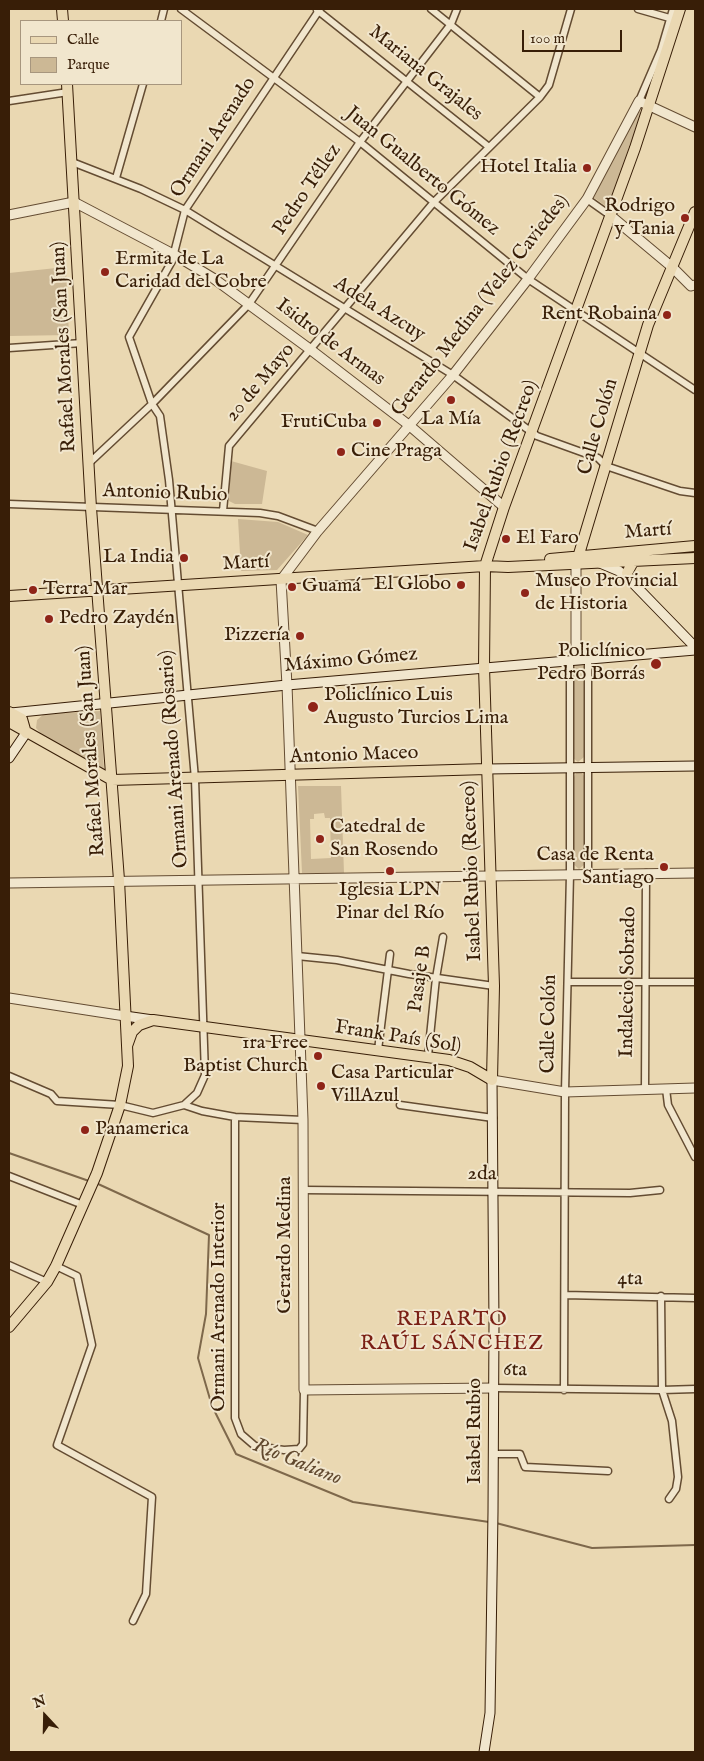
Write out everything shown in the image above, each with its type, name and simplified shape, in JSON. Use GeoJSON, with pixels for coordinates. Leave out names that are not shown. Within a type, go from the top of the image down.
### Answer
{"type":"FeatureCollection","features":[{"type":"Feature","properties":{"kind":"main road"},"geometry":{"type":"LineString","coordinates":[[644,103],[674,19],[680,9]]}},
{"type":"Feature","properties":{"kind":"main road","name":"Rafael Morales (San Juan)"},"geometry":{"type":"LineString","coordinates":[[10,1323],[47,1282],[56,1266],[97,1173],[120,1105],[128,1066],[119,880],[88,464],[68,88]]}},
{"type":"Feature","properties":{"kind":"main road","name":"Isabel Rubio (Recreo)"},"geometry":{"type":"LineString","coordinates":[[492,1080],[494,986],[484,667],[485,566],[504,507],[635,148],[644,103]]}},
{"type":"Feature","properties":{"kind":"main road","name":"Calle Colón"},"geometry":{"type":"LineString","coordinates":[[577,561],[648,325],[695,212]]}},
{"type":"Feature","properties":{"kind":"main road"},"geometry":{"type":"LineString","coordinates":[[581,545],[589,555],[600,563]]}},
{"type":"Feature","properties":{"kind":"main road","name":"Martí"},"geometry":{"type":"LineString","coordinates":[[577,561],[589,555],[695,546]]}},
{"type":"Feature","properties":{"kind":"main road"},"geometry":{"type":"LineString","coordinates":[[619,567],[625,551]]}},
{"type":"Feature","properties":{"kind":"main road","name":"Martí"},"geometry":{"type":"LineString","coordinates":[[9,596],[577,561],[619,567],[633,562],[695,558]]}},
{"type":"Feature","properties":{"kind":"main road"},"geometry":{"type":"LineString","coordinates":[[629,579],[628,573],[633,562]]}},
{"type":"Feature","properties":{"kind":"main road","name":"Antonio Maceo"},"geometry":{"type":"LineString","coordinates":[[9,716],[22,719],[26,733],[112,780],[487,769]]}},
{"type":"Feature","properties":{"kind":"main road"},"geometry":{"type":"LineString","coordinates":[[127,1046],[132,1032],[139,1025],[153,1020]]}},
{"type":"Feature","properties":{"kind":"main road","name":"Frank País (Sol)"},"geometry":{"type":"LineString","coordinates":[[153,1020],[300,1041],[428,1056],[461,1064],[492,1080]]}},
{"type":"Feature","properties":{"kind":"street","name":"Juan Gualberto Gómez"},"geometry":{"type":"LineString","coordinates":[[181,9],[360,142],[528,279],[576,313],[695,390]]}},
{"type":"Feature","properties":{"kind":"street"},"geometry":{"type":"LineString","coordinates":[[192,16],[197,9]]}},
{"type":"Feature","properties":{"kind":"street"},"geometry":{"type":"LineString","coordinates":[[431,9],[540,97]]}},
{"type":"Feature","properties":{"kind":"street","name":"Pedro Téllez"},"geometry":{"type":"LineString","coordinates":[[88,464],[152,404],[249,304],[360,142],[451,24],[456,9]]}},
{"type":"Feature","properties":{"kind":"street","name":"20 de Mayo"},"geometry":{"type":"LineString","coordinates":[[223,511],[229,446],[434,202],[540,97],[549,85],[571,9]]}},
{"type":"Feature","properties":{"kind":"street"},"geometry":{"type":"LineString","coordinates":[[638,9],[674,19],[673,9]]}},
{"type":"Feature","properties":{"kind":"street","name":"Ormani Arenado"},"geometry":{"type":"LineString","coordinates":[[152,404],[129,336],[175,255],[185,210],[318,10]]}},
{"type":"Feature","properties":{"kind":"street","name":"Mariana Grajales"},"geometry":{"type":"LineString","coordinates":[[318,10],[489,147]]}},
{"type":"Feature","properties":{"kind":"street"},"geometry":{"type":"LineString","coordinates":[[116,178],[143,85]]}},
{"type":"Feature","properties":{"kind":"street"},"geometry":{"type":"LineString","coordinates":[[9,101],[68,88]]}},
{"type":"Feature","properties":{"kind":"street"},"geometry":{"type":"LineString","coordinates":[[644,103],[695,127]]}},
{"type":"Feature","properties":{"kind":"street","name":"Gerardo Medina (Velez Caviedes)"},"geometry":{"type":"LineString","coordinates":[[281,580],[285,572],[318,531],[453,375],[528,279],[587,199],[644,103]]}},
{"type":"Feature","properties":{"kind":"street","name":"Adela Azcuy"},"geometry":{"type":"LineString","coordinates":[[72,162],[116,178],[185,210],[453,375],[537,436],[598,458],[606,466],[680,491],[695,494]]}},
{"type":"Feature","properties":{"kind":"street"},"geometry":{"type":"LineString","coordinates":[[587,199],[611,216],[694,287]]}},
{"type":"Feature","properties":{"kind":"street"},"geometry":{"type":"LineString","coordinates":[[9,215],[74,202]]}},
{"type":"Feature","properties":{"kind":"street","name":"Isidro de Armas"},"geometry":{"type":"LineString","coordinates":[[74,202],[175,255],[249,304],[410,426],[504,507]]}},
{"type":"Feature","properties":{"kind":"street"},"geometry":{"type":"LineString","coordinates":[[9,348],[82,343]]}},
{"type":"Feature","properties":{"kind":"street","name":"Ormani Arenado (Rosario)"},"geometry":{"type":"LineString","coordinates":[[152,404],[160,416],[179,585],[195,779],[205,1027]]}},
{"type":"Feature","properties":{"kind":"street","name":"Antonio Rubio"},"geometry":{"type":"LineString","coordinates":[[9,504],[223,511],[278,516],[318,531]]}},
{"type":"Feature","properties":{"kind":"street","name":"Calle Colón"},"geometry":{"type":"LineString","coordinates":[[564,1390],[565,1092],[570,874],[569,767],[577,561]]}},
{"type":"Feature","properties":{"kind":"street"},"geometry":{"type":"LineString","coordinates":[[619,567],[695,648]]}},
{"type":"Feature","properties":{"kind":"street"},"geometry":{"type":"LineString","coordinates":[[281,580],[295,879],[300,1041]]}},
{"type":"Feature","properties":{"kind":"street","name":"Máximo Gómez"},"geometry":{"type":"LineString","coordinates":[[9,716],[105,703],[695,648]]}},
{"type":"Feature","properties":{"kind":"street"},"geometry":{"type":"LineString","coordinates":[[588,658],[588,874]]}},
{"type":"Feature","properties":{"kind":"street"},"geometry":{"type":"LineString","coordinates":[[9,758],[26,733]]}},
{"type":"Feature","properties":{"kind":"street","name":"Antonio Maceo"},"geometry":{"type":"LineString","coordinates":[[487,769],[695,766]]}},
{"type":"Feature","properties":{"kind":"street","name":"Indalecio Sobrado"},"geometry":{"type":"LineString","coordinates":[[645,1090],[646,873]]}},
{"type":"Feature","properties":{"kind":"street"},"geometry":{"type":"LineString","coordinates":[[9,883],[695,873]]}},
{"type":"Feature","properties":{"kind":"street","name":"Pasaje B"},"geometry":{"type":"LineString","coordinates":[[428,1056],[436,978],[443,937]]}},
{"type":"Feature","properties":{"kind":"street"},"geometry":{"type":"LineString","coordinates":[[378,1050],[390,954]]}},
{"type":"Feature","properties":{"kind":"street"},"geometry":{"type":"LineString","coordinates":[[297,956],[337,960],[436,978],[494,986]]}},
{"type":"Feature","properties":{"kind":"street"},"geometry":{"type":"LineString","coordinates":[[568,982],[695,982]]}},
{"type":"Feature","properties":{"kind":"street"},"geometry":{"type":"LineString","coordinates":[[9,998],[153,1020]]}},
{"type":"Feature","properties":{"kind":"street"},"geometry":{"type":"LineString","coordinates":[[9,1076],[51,1094],[57,1101],[120,1105],[153,1112],[184,1105],[197,1093],[205,1075],[205,1027]]}},
{"type":"Feature","properties":{"kind":"street","name":"Gerardo Medina"},"geometry":{"type":"LineString","coordinates":[[298,1449],[302,1444],[304,1390],[304,1190],[300,1041]]}},
{"type":"Feature","properties":{"kind":"street","name":"Frank País (Sol)"},"geometry":{"type":"LineString","coordinates":[[492,1080],[565,1092],[695,1088]]}},
{"type":"Feature","properties":{"kind":"street","name":"Isabel Rubio"},"geometry":{"type":"LineString","coordinates":[[484,1752],[490,1713],[493,1512],[492,1080]]}},
{"type":"Feature","properties":{"kind":"street"},"geometry":{"type":"LineString","coordinates":[[666,1089],[668,1105],[695,1157]]}},
{"type":"Feature","properties":{"kind":"street"},"geometry":{"type":"LineString","coordinates":[[184,1105],[202,1111],[236,1117],[303,1120]]}},
{"type":"Feature","properties":{"kind":"street"},"geometry":{"type":"LineString","coordinates":[[400,1105],[493,1118]]}},
{"type":"Feature","properties":{"kind":"street","name":"Ormani Arenado Interior"},"geometry":{"type":"LineString","coordinates":[[236,1117],[235,1418],[241,1434],[254,1446],[284,1450],[298,1449]]}},
{"type":"Feature","properties":{"kind":"street"},"geometry":{"type":"LineString","coordinates":[[9,1176],[83,1205]]}},
{"type":"Feature","properties":{"kind":"street","name":"2da"},"geometry":{"type":"LineString","coordinates":[[304,1190],[630,1193],[660,1190]]}},
{"type":"Feature","properties":{"kind":"street"},"geometry":{"type":"LineString","coordinates":[[9,1265],[47,1282]]}},
{"type":"Feature","properties":{"kind":"street"},"geometry":{"type":"LineString","coordinates":[[56,1266],[77,1276],[92,1345],[57,1444],[152,1497],[146,1594],[133,1621]]}},
{"type":"Feature","properties":{"kind":"street","name":"4ta"},"geometry":{"type":"LineString","coordinates":[[564,1295],[695,1298]]}},
{"type":"Feature","properties":{"kind":"street"},"geometry":{"type":"LineString","coordinates":[[661,1296],[662,1390],[672,1421],[678,1477],[676,1489],[669,1499]]}},
{"type":"Feature","properties":{"kind":"street","name":"6ta"},"geometry":{"type":"LineString","coordinates":[[304,1390],[494,1388],[564,1390],[695,1389]]}},
{"type":"Feature","properties":{"kind":"street"},"geometry":{"type":"LineString","coordinates":[[493,1454],[521,1455],[525,1467],[608,1471]]}},
{"type":"Feature","properties":{"kind":"green space"},"geometry":{"type":"Polygon","coordinates":[[[638,111],[643,113],[610,206],[607,207],[593,197],[638,111]]]}},
{"type":"Feature","properties":{"kind":"green space"},"geometry":{"type":"Polygon","coordinates":[[[66,267],[69,335],[9,336],[9,273],[66,267]]]}},
{"type":"Feature","properties":{"kind":"green space"},"geometry":{"type":"Polygon","coordinates":[[[231,461],[267,471],[262,504],[235,504],[229,501],[231,461]]]}},
{"type":"Feature","properties":{"kind":"green space"},"geometry":{"type":"Polygon","coordinates":[[[238,519],[278,522],[308,535],[277,570],[241,571],[238,519]]]}},
{"type":"Feature","properties":{"kind":"green space"},"geometry":{"type":"Polygon","coordinates":[[[577,664],[582,664],[585,668],[584,757],[578,762],[573,758],[574,668],[577,664]]]}},
{"type":"Feature","properties":{"kind":"green space"},"geometry":{"type":"Polygon","coordinates":[[[100,711],[104,770],[43,736],[36,728],[37,720],[44,714],[100,711]]]}},
{"type":"Feature","properties":{"kind":"green space"},"geometry":{"type":"Polygon","coordinates":[[[581,772],[585,777],[585,864],[579,869],[573,864],[574,777],[576,773],[581,772]]]}},
{"type":"Feature","properties":{"kind":"green space"},"geometry":{"type":"Polygon","coordinates":[[[298,786],[341,786],[344,873],[302,873],[298,786]],[[324,813],[314,814],[314,819],[310,819],[311,859],[331,858],[330,818],[325,818],[324,813]]]}},
{"type":"Feature","properties":{"kind":"waterway","name":"Río Galiano"},"geometry":{"type":"LineString","coordinates":[[9,1153],[89,1181]]}},
{"type":"Feature","properties":{"kind":"waterway","name":"Río Galiano"},"geometry":{"type":"LineString","coordinates":[[96,1183],[209,1235],[206,1314],[198,1358],[212,1406],[236,1454],[353,1502],[489,1522]]}},
{"type":"Feature","properties":{"kind":"waterway","name":"Río Galiano"},"geometry":{"type":"LineString","coordinates":[[496,1523],[592,1548],[695,1545]]}},
{"type":"Feature","properties":{"kind":"place","name":"Hotel Italia"},"geometry":{"type":"Point","coordinates":[587,168]}},
{"type":"Feature","properties":{"kind":"place","name":"Rodrigo y Tania"},"geometry":{"type":"Point","coordinates":[685,218]}},
{"type":"Feature","properties":{"kind":"place","name":"Ermita de La Caridad del Cobre"},"geometry":{"type":"Point","coordinates":[105,272]}},
{"type":"Feature","properties":{"kind":"place","name":"Rent Robaina"},"geometry":{"type":"Point","coordinates":[667,315]}},
{"type":"Feature","properties":{"kind":"place","name":"La Mía"},"geometry":{"type":"Point","coordinates":[451,400]}},
{"type":"Feature","properties":{"kind":"place","name":"FrutiCuba"},"geometry":{"type":"Point","coordinates":[377,423]}},
{"type":"Feature","properties":{"kind":"place","name":"Cine Praga"},"geometry":{"type":"Point","coordinates":[341,452]}},
{"type":"Feature","properties":{"kind":"place","name":"El Faro"},"geometry":{"type":"Point","coordinates":[506,539]}},
{"type":"Feature","properties":{"kind":"place","name":"La India"},"geometry":{"type":"Point","coordinates":[184,558]}},
{"type":"Feature","properties":{"kind":"place","name":"El Globo"},"geometry":{"type":"Point","coordinates":[461,585]}},
{"type":"Feature","properties":{"kind":"place","name":"Guamá"},"geometry":{"type":"Point","coordinates":[292,587]}},
{"type":"Feature","properties":{"kind":"place","name":"Terra Mar"},"geometry":{"type":"Point","coordinates":[33,590]}},
{"type":"Feature","properties":{"kind":"place","name":"Museo Provincial de Historia"},"geometry":{"type":"Point","coordinates":[525,593]}},
{"type":"Feature","properties":{"kind":"place","name":"Pedro Zaydén"},"geometry":{"type":"Point","coordinates":[49,619]}},
{"type":"Feature","properties":{"kind":"place","name":"Pizzería"},"geometry":{"type":"Point","coordinates":[300,636]}},
{"type":"Feature","properties":{"kind":"place","name":"Policlínico Pedro Borrás"},"geometry":{"type":"Point","coordinates":[656,664]}},
{"type":"Feature","properties":{"kind":"place","name":"Policlínico Luis Augusto Turcios Lima"},"geometry":{"type":"Point","coordinates":[313,707]}},
{"type":"Feature","properties":{"kind":"place","name":"Catedral de San Rosendo"},"geometry":{"type":"Point","coordinates":[320,839]}},
{"type":"Feature","properties":{"kind":"place","name":"Casa de Renta Santiago"},"geometry":{"type":"Point","coordinates":[664,867]}},
{"type":"Feature","properties":{"kind":"place","name":"Iglesia LPN Pinar del Río"},"geometry":{"type":"Point","coordinates":[390,871]}},
{"type":"Feature","properties":{"kind":"place","name":"1ra Free Baptist Church"},"geometry":{"type":"Point","coordinates":[318,1056]}},
{"type":"Feature","properties":{"kind":"place","name":"Casa Particular VillAzul"},"geometry":{"type":"Point","coordinates":[321,1086]}},
{"type":"Feature","properties":{"kind":"place","name":"Panamerica"},"geometry":{"type":"Point","coordinates":[85,1130]}},
{"type":"Feature","properties":{"kind":"district","name":"REPARTO RAÚL SÁNCHEZ"},"geometry":{"type":"Point","coordinates":[452,1333]}}]}
